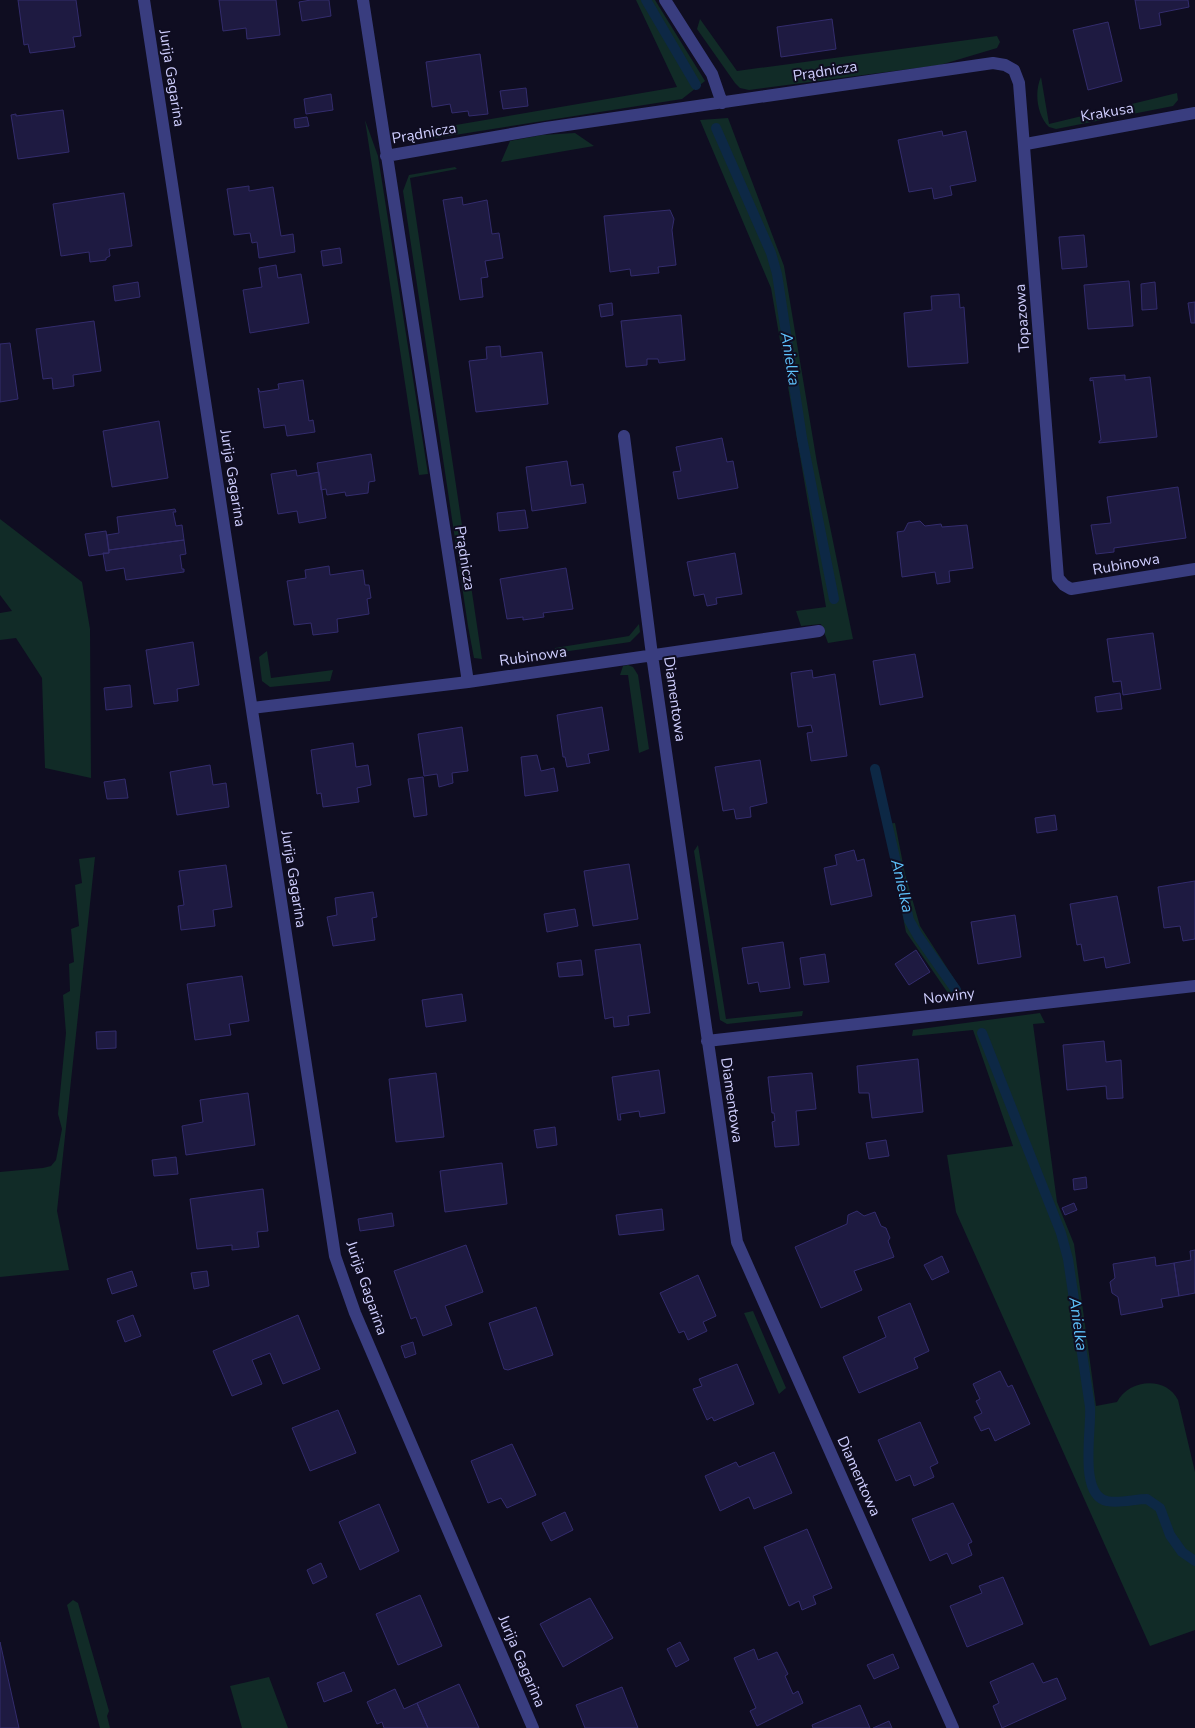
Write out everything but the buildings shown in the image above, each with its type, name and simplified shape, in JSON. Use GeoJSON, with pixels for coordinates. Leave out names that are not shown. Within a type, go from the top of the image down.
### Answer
{"type":"FeatureCollection","features":[{"type":"Feature","properties":{"kind":"street","name":"Jurija Gagarina"},"geometry":{"type":"LineString","coordinates":[[144,0],[335,1256],[355,1313],[533,1728]]}},
{"type":"Feature","properties":{"kind":"street"},"geometry":{"type":"LineString","coordinates":[[363,0],[386,156]]}},
{"type":"Feature","properties":{"kind":"street"},"geometry":{"type":"LineString","coordinates":[[666,0],[712,74],[722,103]]}},
{"type":"Feature","properties":{"kind":"street","name":"Prądnicza"},"geometry":{"type":"LineString","coordinates":[[468,682],[386,156],[546,128],[993,63]]}},
{"type":"Feature","properties":{"kind":"street","name":"Topazowa"},"geometry":{"type":"LineString","coordinates":[[993,63],[1005,65],[1014,70],[1019,84],[1026,144],[1056,567],[1058,578],[1064,585]]}},
{"type":"Feature","properties":{"kind":"street","name":"Krakusa"},"geometry":{"type":"LineString","coordinates":[[1026,144],[1195,113]]}},
{"type":"Feature","properties":{"kind":"street","name":"Diamentowa"},"geometry":{"type":"LineString","coordinates":[[624,436],[652,655],[737,1242],[953,1728]]}},
{"type":"Feature","properties":{"kind":"street","name":"Rubinowa"},"geometry":{"type":"LineString","coordinates":[[1064,585],[1071,589],[1082,588],[1195,569]]}},
{"type":"Feature","properties":{"kind":"street","name":"Rubinowa"},"geometry":{"type":"LineString","coordinates":[[252,708],[468,682],[819,631]]}},
{"type":"Feature","properties":{"kind":"street","name":"Nowiny"},"geometry":{"type":"LineString","coordinates":[[707,1041],[1195,986]]}},
{"type":"Feature","properties":{"kind":"green space"},"geometry":{"type":"Polygon","coordinates":[[[636,0],[655,0],[705,81],[682,99],[417,141],[409,141],[397,135],[677,87],[636,0]]]}},
{"type":"Feature","properties":{"kind":"green space"},"geometry":{"type":"Polygon","coordinates":[[[700,19],[737,71],[997,36],[1000,42],[997,48],[940,65],[749,90],[740,88],[735,83],[697,29],[700,19]]]}},
{"type":"Feature","properties":{"kind":"green space"},"geometry":{"type":"Polygon","coordinates":[[[1041,77],[1049,124],[1177,93],[1178,100],[1173,106],[1056,129],[1049,127],[1039,110],[1037,96],[1041,77]]]}},
{"type":"Feature","properties":{"kind":"green space"},"geometry":{"type":"Polygon","coordinates":[[[728,118],[784,266],[817,463],[853,639],[828,643],[821,624],[801,626],[796,611],[826,607],[771,288],[700,120],[728,118]]]}},
{"type":"Feature","properties":{"kind":"green space"},"geometry":{"type":"Polygon","coordinates":[[[365,120],[378,156],[428,474],[419,475],[365,120]]]}},
{"type":"Feature","properties":{"kind":"green space"},"geometry":{"type":"Polygon","coordinates":[[[575,133],[594,146],[501,162],[510,141],[542,135],[575,133]]]}},
{"type":"Feature","properties":{"kind":"green space"},"geometry":{"type":"Polygon","coordinates":[[[455,167],[457,169],[410,178],[482,659],[474,658],[468,626],[403,191],[409,175],[455,167]]]}},
{"type":"Feature","properties":{"kind":"green space"},"geometry":{"type":"Polygon","coordinates":[[[0,519],[82,582],[90,629],[91,778],[45,768],[42,678],[16,638],[0,640],[0,613],[12,611],[0,595],[0,519]]]}},
{"type":"Feature","properties":{"kind":"green space"},"geometry":{"type":"Polygon","coordinates":[[[639,624],[640,632],[630,642],[556,653],[555,648],[629,636],[639,624]]]}},
{"type":"Feature","properties":{"kind":"green space"},"geometry":{"type":"Polygon","coordinates":[[[267,651],[271,678],[333,670],[330,681],[270,687],[262,681],[259,657],[267,651]]]}},
{"type":"Feature","properties":{"kind":"green space"},"geometry":{"type":"Polygon","coordinates":[[[623,666],[633,667],[638,675],[649,749],[639,753],[628,675],[620,675],[623,666]]]}},
{"type":"Feature","properties":{"kind":"green space"},"geometry":{"type":"Polygon","coordinates":[[[895,823],[905,874],[920,926],[964,994],[950,996],[906,932],[884,824],[895,823]]]}},
{"type":"Feature","properties":{"kind":"green space"},"geometry":{"type":"Polygon","coordinates":[[[698,845],[726,1019],[803,1011],[802,1016],[727,1024],[720,1020],[694,851],[698,845]]]}},
{"type":"Feature","properties":{"kind":"green space"},"geometry":{"type":"Polygon","coordinates":[[[95,857],[57,1211],[69,1270],[0,1277],[0,1172],[43,1168],[51,1166],[56,1160],[62,1129],[58,1114],[66,1033],[63,995],[70,991],[69,964],[74,962],[71,929],[79,926],[75,885],[82,883],[79,859],[95,857]]]}},
{"type":"Feature","properties":{"kind":"green space"},"geometry":{"type":"Polygon","coordinates":[[[1040,1013],[1045,1023],[1033,1024],[1057,1202],[1074,1244],[1096,1406],[1117,1402],[1123,1394],[1138,1385],[1148,1383],[1165,1387],[1178,1400],[1195,1472],[1195,1630],[1150,1646],[956,1212],[947,1155],[1013,1146],[973,1030],[912,1036],[913,1030],[1040,1013]]]}},
{"type":"Feature","properties":{"kind":"green space"},"geometry":{"type":"Polygon","coordinates":[[[753,1311],[786,1388],[779,1394],[744,1313],[753,1311]]]}},
{"type":"Feature","properties":{"kind":"green space"},"geometry":{"type":"Polygon","coordinates":[[[73,1600],[78,1603],[109,1711],[107,1716],[110,1728],[100,1728],[67,1605],[73,1600]]]}},
{"type":"Feature","properties":{"kind":"green space"},"geometry":{"type":"Polygon","coordinates":[[[269,1677],[288,1728],[242,1728],[230,1686],[269,1677]]]}},
{"type":"Feature","properties":{"kind":"waterway","name":"Anielka"},"geometry":{"type":"LineString","coordinates":[[646,0],[696,85]]}},
{"type":"Feature","properties":{"kind":"waterway","name":"Anielka"},"geometry":{"type":"LineString","coordinates":[[716,128],[771,253],[777,274],[802,438],[834,599]]}},
{"type":"Feature","properties":{"kind":"waterway","name":"Anielka"},"geometry":{"type":"LineString","coordinates":[[875,769],[909,920],[956,990]]}},
{"type":"Feature","properties":{"kind":"waterway","name":"Anielka"},"geometry":{"type":"LineString","coordinates":[[982,1033],[1061,1233],[1068,1259],[1090,1407],[1088,1460],[1092,1487],[1098,1496],[1107,1501],[1147,1499],[1160,1508],[1170,1535],[1182,1552],[1195,1561]]}}]}
